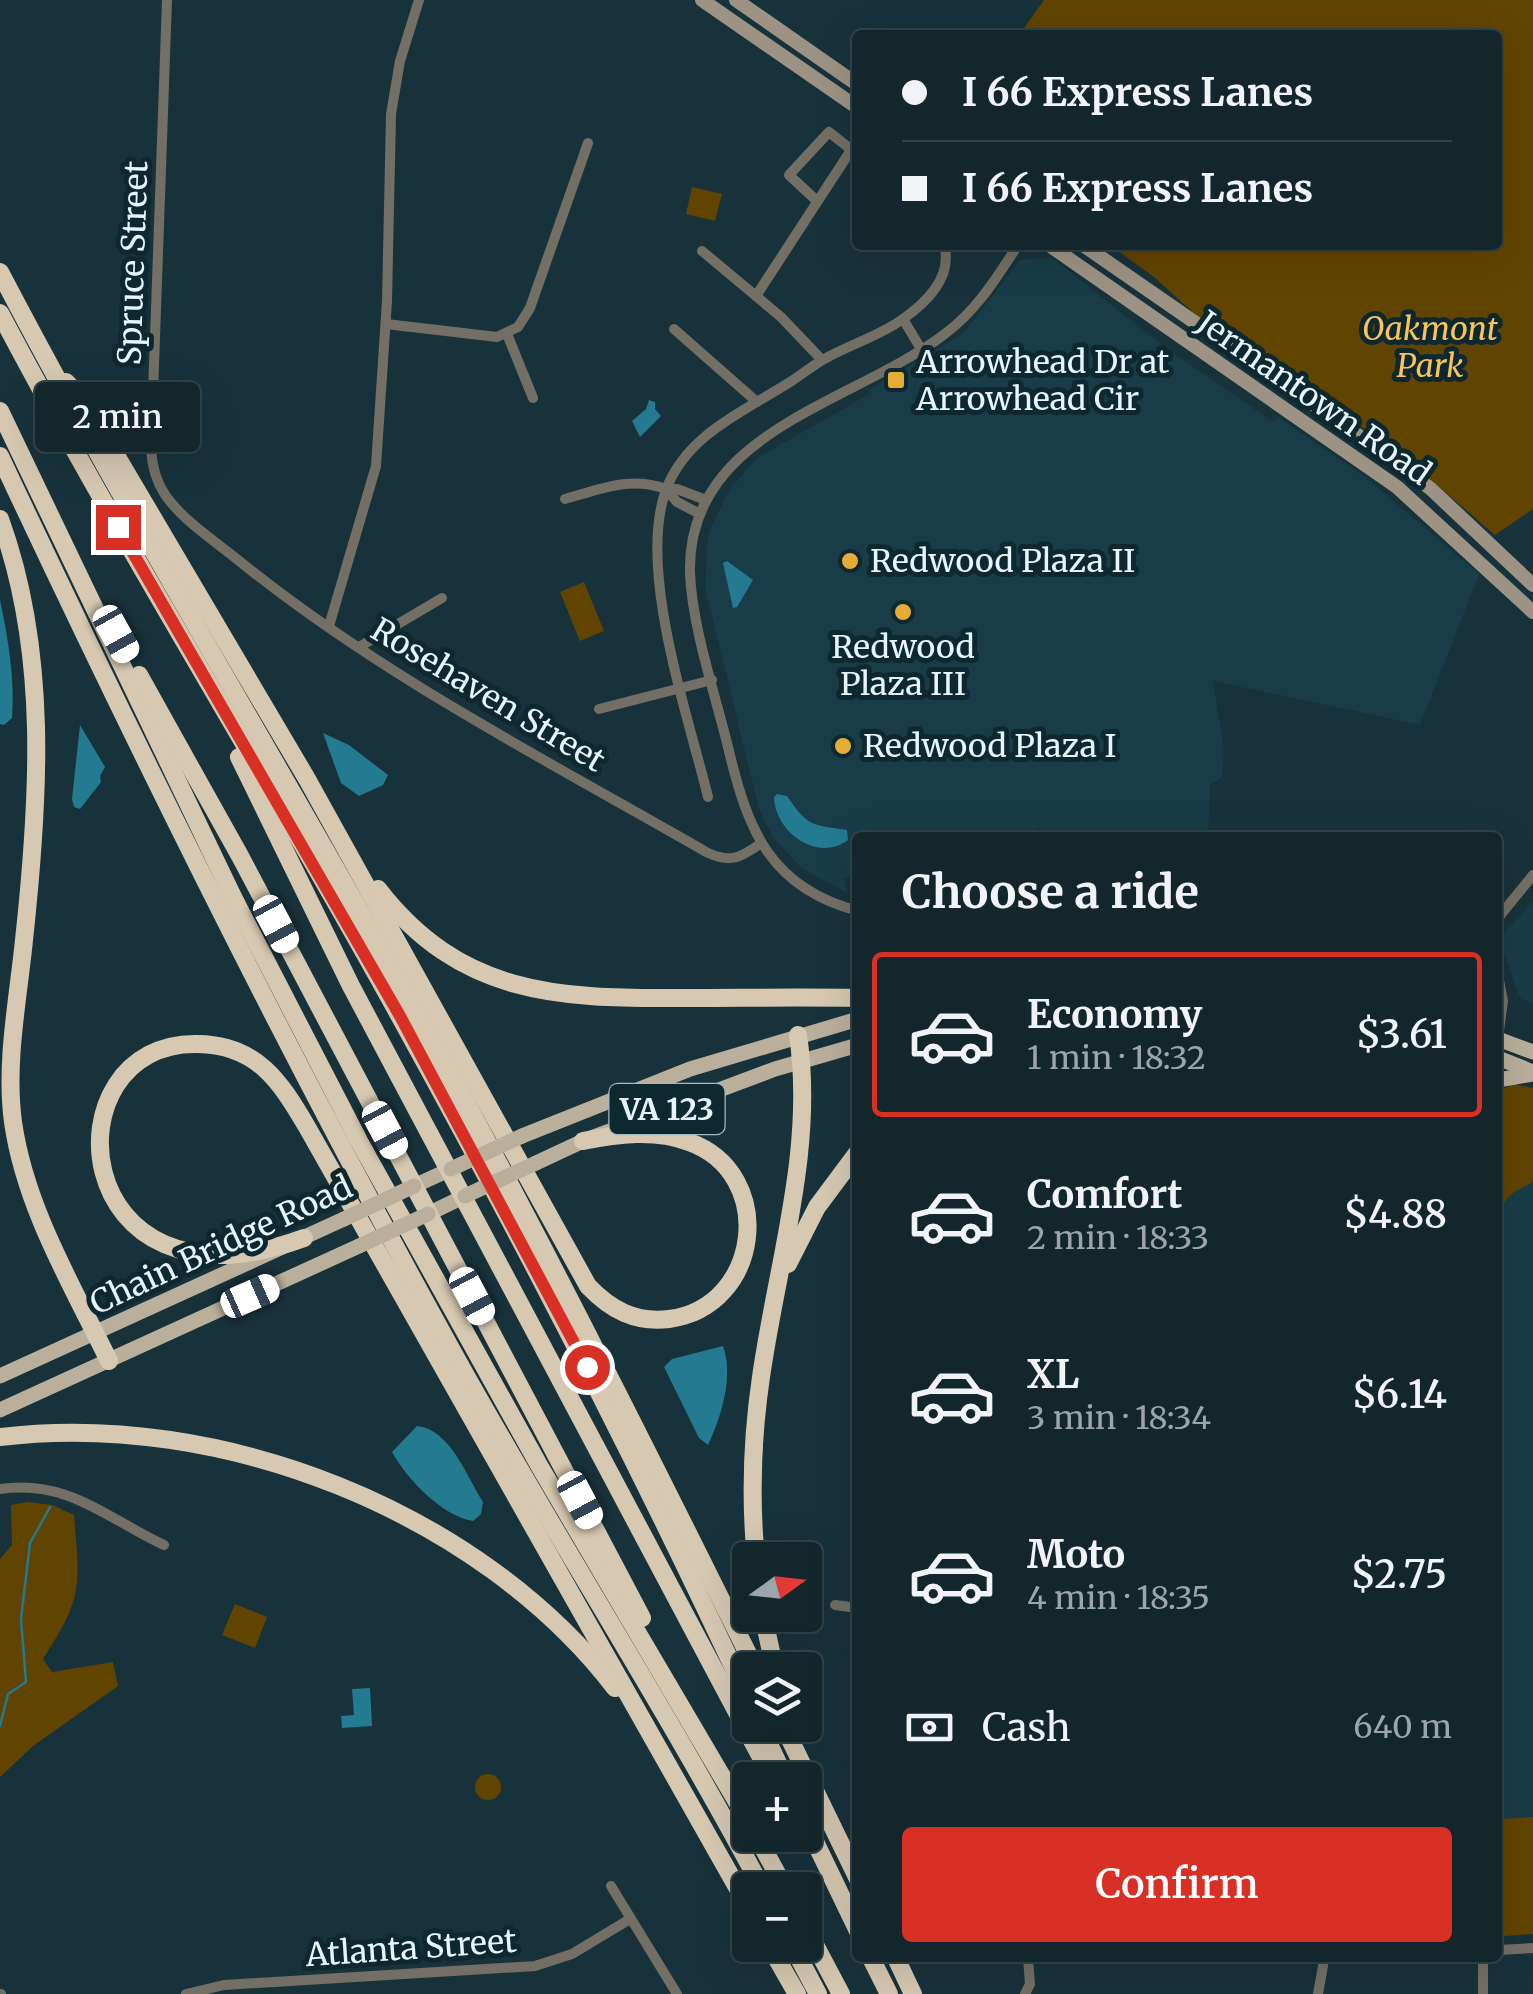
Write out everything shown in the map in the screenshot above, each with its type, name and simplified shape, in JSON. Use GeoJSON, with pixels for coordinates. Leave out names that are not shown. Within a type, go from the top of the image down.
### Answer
{"type":"FeatureCollection","features":[{"type":"Feature","properties":{"kind":"highway"},"geometry":{"type":"LineString","coordinates":[[0,272],[46,360],[454,1080],[594,1345],[747,1652]]}},
{"type":"Feature","properties":{"kind":"highway"},"geometry":{"type":"LineString","coordinates":[[0,312],[190,654],[382,983],[552,1297],[672,1534],[732,1664]]}},
{"type":"Feature","properties":{"kind":"highway"},"geometry":{"type":"LineString","coordinates":[[46,360],[84,401],[307,779],[588,1286],[609,1306],[639,1318],[677,1317],[711,1302],[735,1277],[748,1246],[750,1228],[745,1198],[730,1170],[705,1149],[677,1138],[629,1134],[583,1141]]}},
{"type":"Feature","properties":{"kind":"highway"},"geometry":{"type":"LineString","coordinates":[[0,410],[233,897],[359,1141],[531,1450],[720,1770]]}},
{"type":"Feature","properties":{"kind":"highway"},"geometry":{"type":"LineString","coordinates":[[0,456],[229,932],[356,1177],[471,1385],[753,1872]]}},
{"type":"Feature","properties":{"kind":"highway"},"geometry":{"type":"LineString","coordinates":[[0,519],[21,598],[34,669],[38,737],[25,936],[14,1026],[12,1117],[31,1199],[109,1361]]}},
{"type":"Feature","properties":{"kind":"highway"},"geometry":{"type":"LineString","coordinates":[[63,539],[240,856],[732,1792]]}},
{"type":"Feature","properties":{"kind":"highway"},"geometry":{"type":"LineString","coordinates":[[190,654],[204,693],[352,986],[763,1762]]}},
{"type":"Feature","properties":{"kind":"highway"},"geometry":{"type":"LineString","coordinates":[[307,779],[375,885],[404,919],[456,959],[498,980],[550,993],[604,998],[852,998]]}},
{"type":"Feature","properties":{"kind":"highway"},"geometry":{"type":"LineString","coordinates":[[755,1542],[752,1456],[761,1376],[795,1184],[802,1103],[798,1035]]}},
{"type":"Feature","properties":{"kind":"highway"},"geometry":{"type":"LineString","coordinates":[[304,1238],[253,1252],[205,1254],[170,1247],[133,1225],[108,1188],[100,1144],[108,1102],[126,1074],[155,1052],[180,1044],[200,1044],[241,1053],[274,1075],[732,1877]]}},
{"type":"Feature","properties":{"kind":"highway"},"geometry":{"type":"LineString","coordinates":[[774,1297],[803,1230],[852,1160]]}},
{"type":"Feature","properties":{"kind":"highway"},"geometry":{"type":"LineString","coordinates":[[0,1437],[64,1432],[169,1439],[253,1457],[388,1508],[467,1554],[532,1602],[602,1670],[666,1757]]}},
{"type":"Feature","properties":{"kind":"highway"},"geometry":{"type":"LineString","coordinates":[[791,1742],[852,1868]]}},
{"type":"Feature","properties":{"kind":"highway"},"geometry":{"type":"LineString","coordinates":[[803,1742],[834,1832]]}},
{"type":"Feature","properties":{"kind":"highway"},"geometry":{"type":"LineString","coordinates":[[814,1852],[836,1887]]}},
{"type":"Feature","properties":{"kind":"highway"},"geometry":{"type":"LineString","coordinates":[[820,1852],[852,1919]]}},
{"type":"Feature","properties":{"kind":"highway"},"geometry":{"type":"LineString","coordinates":[[822,1958],[841,1994]]}},
{"type":"Feature","properties":{"kind":"highway"},"geometry":{"type":"LineString","coordinates":[[778,1962],[796,1994]]}},
{"type":"Feature","properties":{"kind":"highway"},"geometry":{"type":"LineString","coordinates":[[801,1962],[818,1994]]}},
{"type":"Feature","properties":{"kind":"highway"},"geometry":{"type":"LineString","coordinates":[[873,1962],[889,1994]]}},
{"type":"Feature","properties":{"kind":"highway"},"geometry":{"type":"LineString","coordinates":[[898,1962],[914,1994]]}},
{"type":"Feature","properties":{"kind":"main road"},"geometry":{"type":"LineString","coordinates":[[702,0],[852,104]]}},
{"type":"Feature","properties":{"kind":"main road"},"geometry":{"type":"LineString","coordinates":[[736,0],[852,81]]}},
{"type":"Feature","properties":{"kind":"main road","name":"Jermantown Road"},"geometry":{"type":"LineString","coordinates":[[1056,250],[1397,487],[1533,612]]}},
{"type":"Feature","properties":{"kind":"main road","name":"Jermantown Road"},"geometry":{"type":"LineString","coordinates":[[1090,250],[1391,458],[1431,489],[1532,584]]}},
{"type":"Feature","properties":{"kind":"main road","name":"Chain Bridge Road"},"geometry":{"type":"LineString","coordinates":[[0,1376],[522,1136],[639,1087],[852,1021]]}},
{"type":"Feature","properties":{"kind":"main road"},"geometry":{"type":"LineString","coordinates":[[1502,1040],[1533,1052]]}},
{"type":"Feature","properties":{"kind":"main road","name":"Chain Bridge Road"},"geometry":{"type":"LineString","coordinates":[[0,1410],[359,1246],[432,1221],[465,1196],[583,1141],[852,1046]]}},
{"type":"Feature","properties":{"kind":"main road"},"geometry":{"type":"LineString","coordinates":[[1502,1060],[1533,1073]]}},
{"type":"Feature","properties":{"kind":"main road"},"geometry":{"type":"LineString","coordinates":[[1502,1079],[1533,1073]]}},
{"type":"Feature","properties":{"kind":"street","name":"Spruce Street"},"geometry":{"type":"LineString","coordinates":[[167,0],[151,450],[154,474],[170,501],[198,527],[328,626]]}},
{"type":"Feature","properties":{"kind":"street","name":"Rosehaven Street"},"geometry":{"type":"LineString","coordinates":[[419,0],[400,61],[391,114],[386,324],[376,466],[328,626],[440,699],[708,853],[730,860],[760,844]]}},
{"type":"Feature","properties":{"kind":"street"},"geometry":{"type":"LineString","coordinates":[[817,201],[789,175],[829,132],[852,151]]}},
{"type":"Feature","properties":{"kind":"street"},"geometry":{"type":"LineString","coordinates":[[386,324],[497,337],[518,328],[530,308],[588,143]]}},
{"type":"Feature","properties":{"kind":"street"},"geometry":{"type":"LineString","coordinates":[[756,296],[817,201],[852,156]]}},
{"type":"Feature","properties":{"kind":"street"},"geometry":{"type":"LineString","coordinates":[[708,797],[658,576],[658,524],[666,490],[681,462],[700,440],[822,360],[903,319],[938,286],[947,266],[945,250]]}},
{"type":"Feature","properties":{"kind":"street"},"geometry":{"type":"LineString","coordinates":[[852,909],[810,892],[779,867],[760,844],[740,798],[690,576],[700,514],[724,473],[754,444],[922,350],[970,311],[1014,250]]}},
{"type":"Feature","properties":{"kind":"street"},"geometry":{"type":"LineString","coordinates":[[702,251],[782,317],[822,360]]}},
{"type":"Feature","properties":{"kind":"street"},"geometry":{"type":"LineString","coordinates":[[903,319],[922,350]]}},
{"type":"Feature","properties":{"kind":"street"},"geometry":{"type":"LineString","coordinates":[[674,329],[756,402]]}},
{"type":"Feature","properties":{"kind":"street"},"geometry":{"type":"LineString","coordinates":[[507,334],[533,398]]}},
{"type":"Feature","properties":{"kind":"street"},"geometry":{"type":"LineString","coordinates":[[566,500],[632,482],[646,482],[666,490],[677,502],[700,514]]}},
{"type":"Feature","properties":{"kind":"street"},"geometry":{"type":"LineString","coordinates":[[666,490],[676,489],[706,500]]}},
{"type":"Feature","properties":{"kind":"street"},"geometry":{"type":"LineString","coordinates":[[1518,598],[1532,584]]}},
{"type":"Feature","properties":{"kind":"street"},"geometry":{"type":"LineString","coordinates":[[359,647],[442,598]]}},
{"type":"Feature","properties":{"kind":"street"},"geometry":{"type":"LineString","coordinates":[[599,709],[712,680]]}},
{"type":"Feature","properties":{"kind":"street"},"geometry":{"type":"LineString","coordinates":[[1502,913],[1533,875]]}},
{"type":"Feature","properties":{"kind":"street"},"geometry":{"type":"LineString","coordinates":[[0,1490],[35,1486],[58,1490],[164,1546]]}},
{"type":"Feature","properties":{"kind":"street"},"geometry":{"type":"LineString","coordinates":[[835,1605],[852,1607]]}},
{"type":"Feature","properties":{"kind":"street"},"geometry":{"type":"LineString","coordinates":[[611,1886],[677,1994]]}},
{"type":"Feature","properties":{"kind":"street","name":"Atlanta Street"},"geometry":{"type":"LineString","coordinates":[[186,1994],[224,1985],[535,1966],[572,1954],[630,1918]]}},
{"type":"Feature","properties":{"kind":"street"},"geometry":{"type":"LineString","coordinates":[[1502,1950],[1533,1948]]}},
{"type":"Feature","properties":{"kind":"street"},"geometry":{"type":"LineString","coordinates":[[1025,1994],[1030,1984],[1028,1962]]}},
{"type":"Feature","properties":{"kind":"street"},"geometry":{"type":"LineString","coordinates":[[1318,1994],[1324,1962]]}},
{"type":"Feature","properties":{"kind":"street"},"geometry":{"type":"LineString","coordinates":[[1483,1962],[1483,1994]]}},
{"type":"Feature","properties":{"kind":"street"},"geometry":{"type":"LineString","coordinates":[[324,1979],[325,1994]]}},
{"type":"Feature","properties":{"kind":"shaded area"},"geometry":{"type":"Polygon","coordinates":[[[1051,257],[1163,346],[1273,422],[1278,417],[1365,477],[1479,574],[1420,725],[1213,681],[1224,750],[1222,777],[1210,785],[1208,832],[1041,832],[1040,828],[1028,832],[852,832],[852,876],[844,878],[847,893],[800,867],[773,837],[759,809],[705,587],[708,534],[729,490],[757,458],[871,393],[868,391],[963,334],[1020,260],[1051,257]]]}},
{"type":"Feature","properties":{"kind":"shaded area"},"geometry":{"type":"Polygon","coordinates":[[[1533,901],[1533,1006],[1518,994],[1502,936],[1533,901]]]}},
{"type":"Feature","properties":{"kind":"shaded area"},"geometry":{"type":"Polygon","coordinates":[[[1533,1101],[1533,1817],[1502,1819],[1502,1102],[1533,1101]]]}},
{"type":"Feature","properties":{"kind":"green space","name":"Oakmont Park"},"geometry":{"type":"Polygon","coordinates":[[[1044,0],[1533,0],[1533,509],[1495,535],[1400,453],[1196,315],[1117,250],[1502,250],[1502,30],[1023,30],[1044,0]]]}},
{"type":"Feature","properties":{"kind":"green space"},"geometry":{"type":"Polygon","coordinates":[[[692,187],[722,194],[715,221],[686,214],[692,187]]]}},
{"type":"Feature","properties":{"kind":"green space"},"geometry":{"type":"Polygon","coordinates":[[[584,582],[604,631],[580,641],[560,592],[584,582]]]}},
{"type":"Feature","properties":{"kind":"green space"},"geometry":{"type":"Polygon","coordinates":[[[1514,1084],[1533,1088],[1533,1182],[1502,1204],[1502,1089],[1514,1084]]]}},
{"type":"Feature","properties":{"kind":"green space"},"geometry":{"type":"Polygon","coordinates":[[[11,1505],[52,1505],[74,1515],[76,1591],[66,1620],[43,1659],[52,1672],[113,1662],[118,1686],[33,1746],[0,1777],[0,1559],[12,1545],[11,1505]]]}},
{"type":"Feature","properties":{"kind":"green space"},"geometry":{"type":"Polygon","coordinates":[[[235,1604],[267,1617],[255,1648],[222,1635],[235,1604]]]}},
{"type":"Feature","properties":{"kind":"green space"},"geometry":{"type":"Polygon","coordinates":[[[488,1774],[497,1778],[501,1787],[497,1796],[488,1800],[479,1796],[475,1787],[479,1778],[488,1774]]]}},
{"type":"Feature","properties":{"kind":"green space"},"geometry":{"type":"Polygon","coordinates":[[[1533,1817],[1533,1934],[1502,1935],[1502,1819],[1533,1817]]]}},
{"type":"Feature","properties":{"kind":"water"},"geometry":{"type":"Polygon","coordinates":[[[649,400],[655,402],[661,416],[640,437],[632,421],[646,409],[649,400]]]}},
{"type":"Feature","properties":{"kind":"water"},"geometry":{"type":"Polygon","coordinates":[[[727,561],[753,580],[733,608],[723,563],[727,561]]]}},
{"type":"Feature","properties":{"kind":"water"},"geometry":{"type":"Polygon","coordinates":[[[0,600],[13,688],[12,718],[4,725],[0,724],[0,600]]]}},
{"type":"Feature","properties":{"kind":"water"},"geometry":{"type":"Polygon","coordinates":[[[80,725],[105,767],[101,782],[80,809],[74,807],[72,799],[80,725]]]}},
{"type":"Feature","properties":{"kind":"water"},"geometry":{"type":"Polygon","coordinates":[[[323,733],[349,745],[388,775],[383,785],[359,796],[341,783],[323,733]]]}},
{"type":"Feature","properties":{"kind":"water"},"geometry":{"type":"Polygon","coordinates":[[[777,794],[787,796],[812,823],[847,830],[848,840],[824,848],[800,840],[776,810],[777,794]]]}},
{"type":"Feature","properties":{"kind":"water"},"geometry":{"type":"Polygon","coordinates":[[[723,1346],[727,1384],[708,1445],[699,1438],[664,1367],[672,1359],[723,1346]]]}},
{"type":"Feature","properties":{"kind":"water"},"geometry":{"type":"Polygon","coordinates":[[[417,1426],[439,1436],[464,1468],[483,1502],[481,1514],[473,1521],[449,1512],[427,1495],[392,1452],[417,1426]]]}},
{"type":"Feature","properties":{"kind":"water"},"geometry":{"type":"Polygon","coordinates":[[[370,1688],[372,1726],[342,1728],[341,1716],[354,1715],[352,1689],[370,1688]]]}},
{"type":"Feature","properties":{"kind":"waterway"},"geometry":{"type":"LineString","coordinates":[[0,1726],[8,1694],[26,1682],[21,1619],[30,1543],[50,1507]]}},
{"type":"Feature","properties":{"kind":"place","name":"Arrowhead Dr at Arrowhead Cir"},"geometry":{"type":"Point","coordinates":[896,380]}},
{"type":"Feature","properties":{"kind":"place","name":"Redwood Plaza II"},"geometry":{"type":"Point","coordinates":[850,561]}},
{"type":"Feature","properties":{"kind":"place","name":"Redwood Plaza III"},"geometry":{"type":"Point","coordinates":[903,612]}},
{"type":"Feature","properties":{"kind":"place","name":"Redwood Plaza I"},"geometry":{"type":"Point","coordinates":[843,746]}},
{"type":"Feature","properties":{"kind":"route"},"geometry":{"type":"LineString","coordinates":[[118,527],[400,1016],[587,1367]]}}]}
